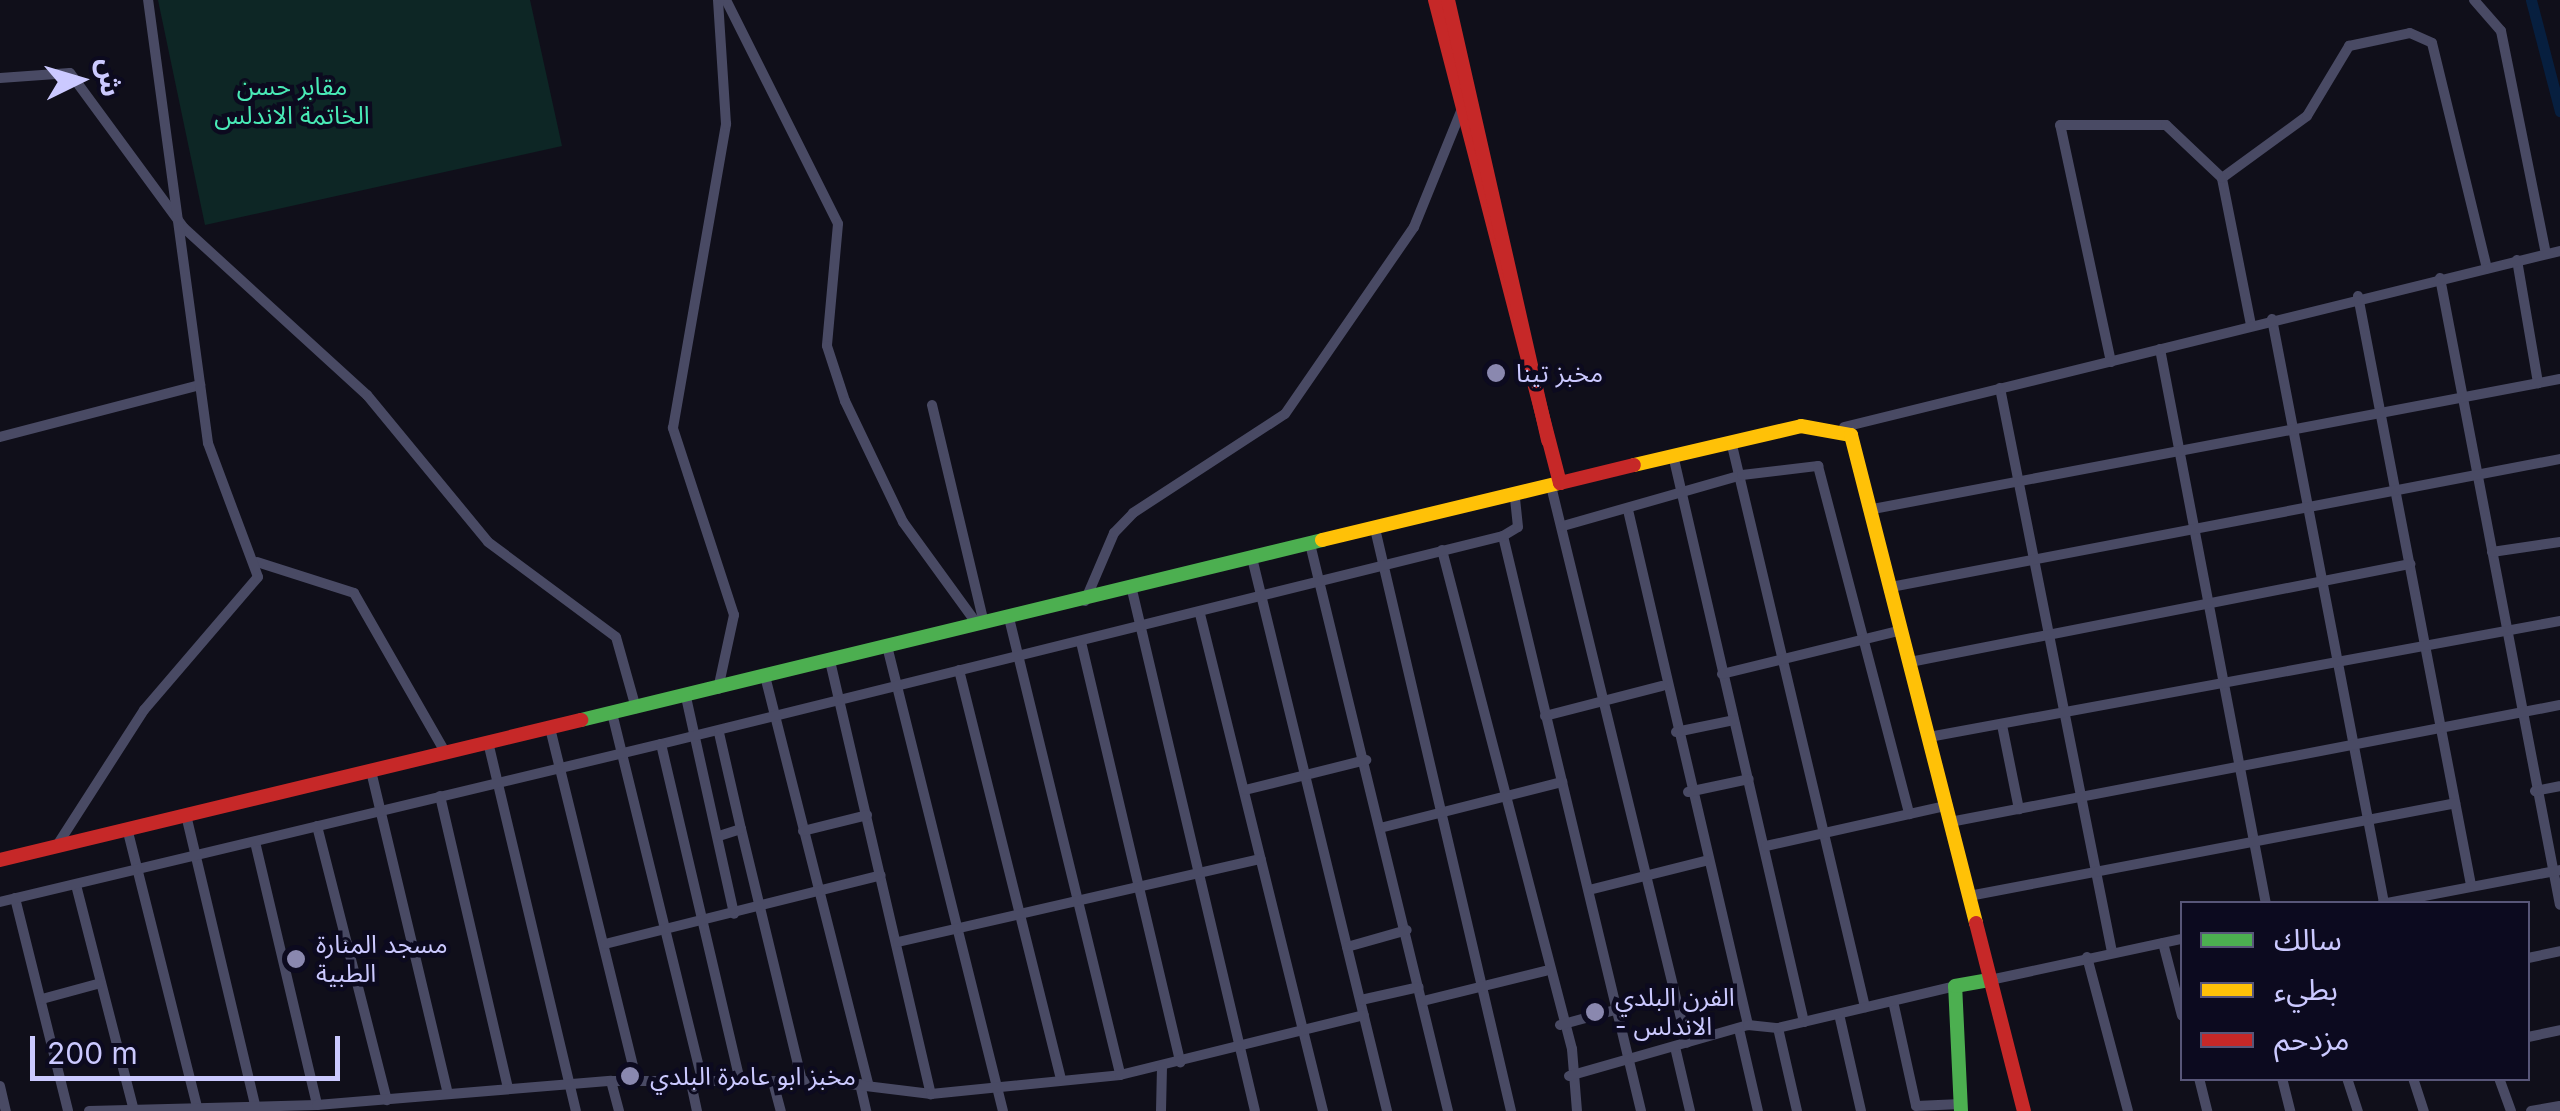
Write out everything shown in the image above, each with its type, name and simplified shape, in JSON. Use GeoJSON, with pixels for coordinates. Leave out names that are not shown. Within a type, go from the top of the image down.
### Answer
{"type":"FeatureCollection","features":[{"type":"Feature","properties":{"kind":"street"},"geometry":{"type":"LineString","coordinates":[[56,846],[144,710],[251,591],[257,562],[222,491],[200,385],[184,228],[148,0]]}},
{"type":"Feature","properties":{"kind":"street"},"geometry":{"type":"LineString","coordinates":[[718,0],[726,124],[673,428],[734,615],[718,688]]}},
{"type":"Feature","properties":{"kind":"street"},"geometry":{"type":"LineString","coordinates":[[726,0],[838,224],[827,346],[845,401],[903,522],[980,624]]}},
{"type":"Feature","properties":{"kind":"street"},"geometry":{"type":"LineString","coordinates":[[1435,0],[1548,442]]}},
{"type":"Feature","properties":{"kind":"street"},"geometry":{"type":"LineString","coordinates":[[1448,0],[1548,442],[1563,526],[1649,874],[1690,1111]]}},
{"type":"Feature","properties":{"kind":"street"},"geometry":{"type":"LineString","coordinates":[[2474,0],[2501,31],[2546,254]]}},
{"type":"Feature","properties":{"kind":"street"},"geometry":{"type":"LineString","coordinates":[[2222,178],[2307,116],[2350,46],[2419,33],[2432,43],[2486,268]]}},
{"type":"Feature","properties":{"kind":"street"},"geometry":{"type":"LineString","coordinates":[[0,78],[70,73],[184,228],[367,395],[520,574],[585,608],[616,637],[636,708]]}},
{"type":"Feature","properties":{"kind":"street"},"geometry":{"type":"LineString","coordinates":[[1085,600],[1114,533],[1133,513],[1245,445],[1296,400],[1414,227],[1462,109]]}},
{"type":"Feature","properties":{"kind":"street"},"geometry":{"type":"LineString","coordinates":[[2111,362],[2060,126],[2166,125],[2222,178],[2251,325]]}},
{"type":"Feature","properties":{"kind":"street"},"geometry":{"type":"LineString","coordinates":[[0,860],[1311,548],[1672,455],[1731,441],[1844,426],[2111,362],[2358,296],[2560,251]]}},
{"type":"Feature","properties":{"kind":"street"},"geometry":{"type":"LineString","coordinates":[[2516,260],[2538,382]]}},
{"type":"Feature","properties":{"kind":"street"},"geometry":{"type":"LineString","coordinates":[[2440,278],[2504,632],[2556,870],[2560,905]]}},
{"type":"Feature","properties":{"kind":"street"},"geometry":{"type":"LineString","coordinates":[[2358,296],[2471,885]]}},
{"type":"Feature","properties":{"kind":"street"},"geometry":{"type":"LineString","coordinates":[[2272,319],[2384,901]]}},
{"type":"Feature","properties":{"kind":"street"},"geometry":{"type":"LineString","coordinates":[[2160,349],[2199,528],[2265,901]]}},
{"type":"Feature","properties":{"kind":"street"},"geometry":{"type":"LineString","coordinates":[[1873,509],[2183,455],[2560,379]]}},
{"type":"Feature","properties":{"kind":"street"},"geometry":{"type":"LineString","coordinates":[[0,437],[200,385]]}},
{"type":"Feature","properties":{"kind":"street"},"geometry":{"type":"LineString","coordinates":[[2000,388],[2053,638],[2112,952]]}},
{"type":"Feature","properties":{"kind":"street"},"geometry":{"type":"LineString","coordinates":[[932,405],[980,624]]}},
{"type":"Feature","properties":{"kind":"street"},"geometry":{"type":"LineString","coordinates":[[1844,426],[1873,509],[2024,1111]]}},
{"type":"Feature","properties":{"kind":"street"},"geometry":{"type":"LineString","coordinates":[[1731,441],[1829,832],[1865,1008]]}},
{"type":"Feature","properties":{"kind":"street"},"geometry":{"type":"LineString","coordinates":[[1672,455],[1804,1022]]}},
{"type":"Feature","properties":{"kind":"street"},"geometry":{"type":"LineString","coordinates":[[1891,587],[2560,460]]}},
{"type":"Feature","properties":{"kind":"street"},"geometry":{"type":"LineString","coordinates":[[1563,526],[1742,475],[1823,472],[1909,814]]}},
{"type":"Feature","properties":{"kind":"street"},"geometry":{"type":"LineString","coordinates":[[0,902],[558,766],[696,740],[772,714],[1200,614],[1503,536],[1518,527],[1516,497]]}},
{"type":"Feature","properties":{"kind":"street"},"geometry":{"type":"LineString","coordinates":[[1628,510],[1662,686],[1744,1027],[1758,1111]]}},
{"type":"Feature","properties":{"kind":"street"},"geometry":{"type":"LineString","coordinates":[[1376,532],[1512,1111]]}},
{"type":"Feature","properties":{"kind":"street"},"geometry":{"type":"LineString","coordinates":[[1503,536],[1641,1111]]}},
{"type":"Feature","properties":{"kind":"street"},"geometry":{"type":"LineString","coordinates":[[2492,552],[2560,542]]}},
{"type":"Feature","properties":{"kind":"street"},"geometry":{"type":"LineString","coordinates":[[1311,548],[1384,827],[1448,1111]]}},
{"type":"Feature","properties":{"kind":"street"},"geometry":{"type":"LineString","coordinates":[[1442,550],[1545,971],[1560,1024],[1572,1048],[1569,1076],[1577,1111]]}},
{"type":"Feature","properties":{"kind":"street"},"geometry":{"type":"LineString","coordinates":[[257,562],[354,593],[445,752]]}},
{"type":"Feature","properties":{"kind":"street"},"geometry":{"type":"LineString","coordinates":[[1253,562],[1387,1111]]}},
{"type":"Feature","properties":{"kind":"street"},"geometry":{"type":"LineString","coordinates":[[1910,662],[2053,638],[2410,564]]}},
{"type":"Feature","properties":{"kind":"street"},"geometry":{"type":"LineString","coordinates":[[1132,590],[1255,1111]]}},
{"type":"Feature","properties":{"kind":"street"},"geometry":{"type":"LineString","coordinates":[[1200,614],[1323,1111]]}},
{"type":"Feature","properties":{"kind":"street"},"geometry":{"type":"LineString","coordinates":[[1010,618],[1120,1076]]}},
{"type":"Feature","properties":{"kind":"street"},"geometry":{"type":"LineString","coordinates":[[1929,737],[2227,688],[2560,621]]}},
{"type":"Feature","properties":{"kind":"street"},"geometry":{"type":"LineString","coordinates":[[1722,674],[1902,630]]}},
{"type":"Feature","properties":{"kind":"street"},"geometry":{"type":"LineString","coordinates":[[1081,642],[1180,1062]]}},
{"type":"Feature","properties":{"kind":"street"},"geometry":{"type":"LineString","coordinates":[[888,646],[1003,1110]]}},
{"type":"Feature","properties":{"kind":"street"},"geometry":{"type":"LineString","coordinates":[[830,661],[931,1094]]}},
{"type":"Feature","properties":{"kind":"street"},"geometry":{"type":"LineString","coordinates":[[959,670],[1061,1080]]}},
{"type":"Feature","properties":{"kind":"street"},"geometry":{"type":"LineString","coordinates":[[764,676],[802,832],[821,891],[864,1084],[866,1111]]}},
{"type":"Feature","properties":{"kind":"street"},"geometry":{"type":"LineString","coordinates":[[1545,716],[1662,686]]}},
{"type":"Feature","properties":{"kind":"street"},"geometry":{"type":"LineString","coordinates":[[686,697],[734,914]]}},
{"type":"Feature","properties":{"kind":"street"},"geometry":{"type":"LineString","coordinates":[[1950,822],[2560,706]]}},
{"type":"Feature","properties":{"kind":"street"},"geometry":{"type":"LineString","coordinates":[[612,714],[704,1083]]}},
{"type":"Feature","properties":{"kind":"street"},"geometry":{"type":"LineString","coordinates":[[1676,732],[1734,720]]}},
{"type":"Feature","properties":{"kind":"street"},"geometry":{"type":"LineString","coordinates":[[2002,725],[2019,808]]}},
{"type":"Feature","properties":{"kind":"street"},"geometry":{"type":"LineString","coordinates":[[550,728],[637,1081]]}},
{"type":"Feature","properties":{"kind":"street"},"geometry":{"type":"LineString","coordinates":[[720,733],[802,1081]]}},
{"type":"Feature","properties":{"kind":"street"},"geometry":{"type":"LineString","coordinates":[[488,742],[576,1111]]}},
{"type":"Feature","properties":{"kind":"street"},"geometry":{"type":"LineString","coordinates":[[660,744],[705,919],[740,1082]]}},
{"type":"Feature","properties":{"kind":"street"},"geometry":{"type":"LineString","coordinates":[[1245,790],[1366,760]]}},
{"type":"Feature","properties":{"kind":"street"},"geometry":{"type":"LineString","coordinates":[[370,771],[448,1094]]}},
{"type":"Feature","properties":{"kind":"street"},"geometry":{"type":"LineString","coordinates":[[1688,792],[1748,779]]}},
{"type":"Feature","properties":{"kind":"street"},"geometry":{"type":"LineString","coordinates":[[1384,827],[1562,782]]}},
{"type":"Feature","properties":{"kind":"street"},"geometry":{"type":"LineString","coordinates":[[2536,791],[2560,786]]}},
{"type":"Feature","properties":{"kind":"street"},"geometry":{"type":"LineString","coordinates":[[440,796],[508,1088]]}},
{"type":"Feature","properties":{"kind":"street"},"geometry":{"type":"LineString","coordinates":[[1969,896],[2255,845],[2455,803]]}},
{"type":"Feature","properties":{"kind":"street"},"geometry":{"type":"LineString","coordinates":[[1766,846],[1945,806]]}},
{"type":"Feature","properties":{"kind":"street"},"geometry":{"type":"LineString","coordinates":[[186,815],[256,1108]]}},
{"type":"Feature","properties":{"kind":"street"},"geometry":{"type":"LineString","coordinates":[[802,832],[867,816]]}},
{"type":"Feature","properties":{"kind":"street"},"geometry":{"type":"LineString","coordinates":[[318,826],[387,1100]]}},
{"type":"Feature","properties":{"kind":"street"},"geometry":{"type":"LineString","coordinates":[[127,828],[198,1110]]}},
{"type":"Feature","properties":{"kind":"street"},"geometry":{"type":"LineString","coordinates":[[719,836],[742,829]]}},
{"type":"Feature","properties":{"kind":"street"},"geometry":{"type":"LineString","coordinates":[[255,842],[317,1105]]}},
{"type":"Feature","properties":{"kind":"street"},"geometry":{"type":"LineString","coordinates":[[898,942],[1261,859]]}},
{"type":"Feature","properties":{"kind":"street"},"geometry":{"type":"LineString","coordinates":[[1590,890],[1705,861]]}},
{"type":"Feature","properties":{"kind":"street"},"geometry":{"type":"LineString","coordinates":[[2404,901],[2435,898],[2471,885],[2556,870]]}},
{"type":"Feature","properties":{"kind":"street"},"geometry":{"type":"LineString","coordinates":[[605,944],[881,875]]}},
{"type":"Feature","properties":{"kind":"street"},"geometry":{"type":"LineString","coordinates":[[76,885],[134,1110]]}},
{"type":"Feature","properties":{"kind":"street"},"geometry":{"type":"LineString","coordinates":[[14,898],[68,1111]]}},
{"type":"Feature","properties":{"kind":"street"},"geometry":{"type":"LineString","coordinates":[[1347,946],[1407,930]]}},
{"type":"Feature","properties":{"kind":"street"},"geometry":{"type":"LineString","coordinates":[[1569,1076],[1744,1027],[1778,1028],[1954,986],[2180,940]]}},
{"type":"Feature","properties":{"kind":"street"},"geometry":{"type":"LineString","coordinates":[[2164,943],[2180,1008]]}},
{"type":"Feature","properties":{"kind":"street"},"geometry":{"type":"LineString","coordinates":[[2530,958],[2560,951]]}},
{"type":"Feature","properties":{"kind":"street"},"geometry":{"type":"LineString","coordinates":[[2087,957],[2128,1111]]}},
{"type":"Feature","properties":{"kind":"street"},"geometry":{"type":"LineString","coordinates":[[1423,1001],[1545,971]]}},
{"type":"Feature","properties":{"kind":"street"},"geometry":{"type":"LineString","coordinates":[[42,999],[101,983]]}},
{"type":"Feature","properties":{"kind":"street"},"geometry":{"type":"LineString","coordinates":[[1892,1001],[1916,1106],[1961,1108],[1954,986]]}},
{"type":"Feature","properties":{"kind":"street"},"geometry":{"type":"LineString","coordinates":[[1361,1000],[1418,987]]}},
{"type":"Feature","properties":{"kind":"street"},"geometry":{"type":"LineString","coordinates":[[1560,1024],[1616,1010]]}},
{"type":"Feature","properties":{"kind":"street"},"geometry":{"type":"LineString","coordinates":[[88,1111],[346,1107],[430,1095],[611,1080],[802,1081],[864,1084],[931,1094],[1120,1076],[1364,1014]]}},
{"type":"Feature","properties":{"kind":"street"},"geometry":{"type":"LineString","coordinates":[[1839,1014],[1861,1111]]}},
{"type":"Feature","properties":{"kind":"street"},"geometry":{"type":"LineString","coordinates":[[1778,1028],[1797,1111]]}},
{"type":"Feature","properties":{"kind":"street"},"geometry":{"type":"LineString","coordinates":[[2530,1036],[2560,1030]]}},
{"type":"Feature","properties":{"kind":"street"},"geometry":{"type":"LineString","coordinates":[[1162,1066],[1161,1107],[1173,1111]]}},
{"type":"Feature","properties":{"kind":"street"},"geometry":{"type":"LineString","coordinates":[[611,1080],[619,1111]]}},
{"type":"Feature","properties":{"kind":"street"},"geometry":{"type":"LineString","coordinates":[[2200,1081],[2208,1111]]}},
{"type":"Feature","properties":{"kind":"street"},"geometry":{"type":"LineString","coordinates":[[2283,1081],[2290,1111]]}},
{"type":"Feature","properties":{"kind":"street"},"geometry":{"type":"LineString","coordinates":[[2348,1081],[2358,1111]]}},
{"type":"Feature","properties":{"kind":"street"},"geometry":{"type":"LineString","coordinates":[[2414,1081],[2424,1111]]}},
{"type":"Feature","properties":{"kind":"street"},"geometry":{"type":"LineString","coordinates":[[2500,1081],[2511,1111]]}},
{"type":"Feature","properties":{"kind":"street"},"geometry":{"type":"LineString","coordinates":[[773,1082],[780,1111]]}},
{"type":"Feature","properties":{"kind":"street"},"geometry":{"type":"LineString","coordinates":[[691,1083],[697,1111]]}},
{"type":"Feature","properties":{"kind":"street"},"geometry":{"type":"LineString","coordinates":[[0,1086],[6,1111]]}},
{"type":"Feature","properties":{"kind":"street"},"geometry":{"type":"LineString","coordinates":[[430,1095],[434,1111]]}},
{"type":"Feature","properties":{"kind":"street"},"geometry":{"type":"LineString","coordinates":[[2530,1111],[2560,1106]]}},
{"type":"Feature","properties":{"kind":"green space","name":"مقابر حسن الخاتمة الاندلس"},"geometry":{"type":"Polygon","coordinates":[[[158,0],[530,0],[562,146],[205,225],[158,0]]]}},
{"type":"Feature","properties":{"kind":"waterway"},"geometry":{"type":"LineString","coordinates":[[2531,0],[2560,111]]}},
{"type":"Feature","properties":{"kind":"traffic: fast"},"geometry":{"type":"LineString","coordinates":[[581,720],[1322,540]]}},
{"type":"Feature","properties":{"kind":"traffic: fast"},"geometry":{"type":"LineString","coordinates":[[1961,1111],[1955,986],[1990,980]]}},
{"type":"Feature","properties":{"kind":"traffic: slow"},"geometry":{"type":"LineString","coordinates":[[1634,465],[1801,426],[1851,435],[1976,923]]}},
{"type":"Feature","properties":{"kind":"traffic: slow"},"geometry":{"type":"LineString","coordinates":[[1322,540],[1560,483]]}},
{"type":"Feature","properties":{"kind":"traffic: jam"},"geometry":{"type":"LineString","coordinates":[[1435,0],[1560,483],[1634,465]]}},
{"type":"Feature","properties":{"kind":"traffic: jam"},"geometry":{"type":"LineString","coordinates":[[1448,0],[1548,441]]}},
{"type":"Feature","properties":{"kind":"traffic: jam"},"geometry":{"type":"LineString","coordinates":[[0,860],[581,720]]}},
{"type":"Feature","properties":{"kind":"traffic: jam"},"geometry":{"type":"LineString","coordinates":[[1976,923],[2024,1111]]}},
{"type":"Feature","properties":{"kind":"place","name":"مخبز تينا"},"geometry":{"type":"Point","coordinates":[1496,373]}},
{"type":"Feature","properties":{"kind":"place","name":"مسجد المنارة الطبية"},"geometry":{"type":"Point","coordinates":[296,959]}},
{"type":"Feature","properties":{"kind":"place","name":"الفرن البلدي - الاندلس"},"geometry":{"type":"Point","coordinates":[1595,1012]}},
{"type":"Feature","properties":{"kind":"place","name":"مخبز ابو عامرة البلدي"},"geometry":{"type":"Point","coordinates":[630,1076]}}]}
